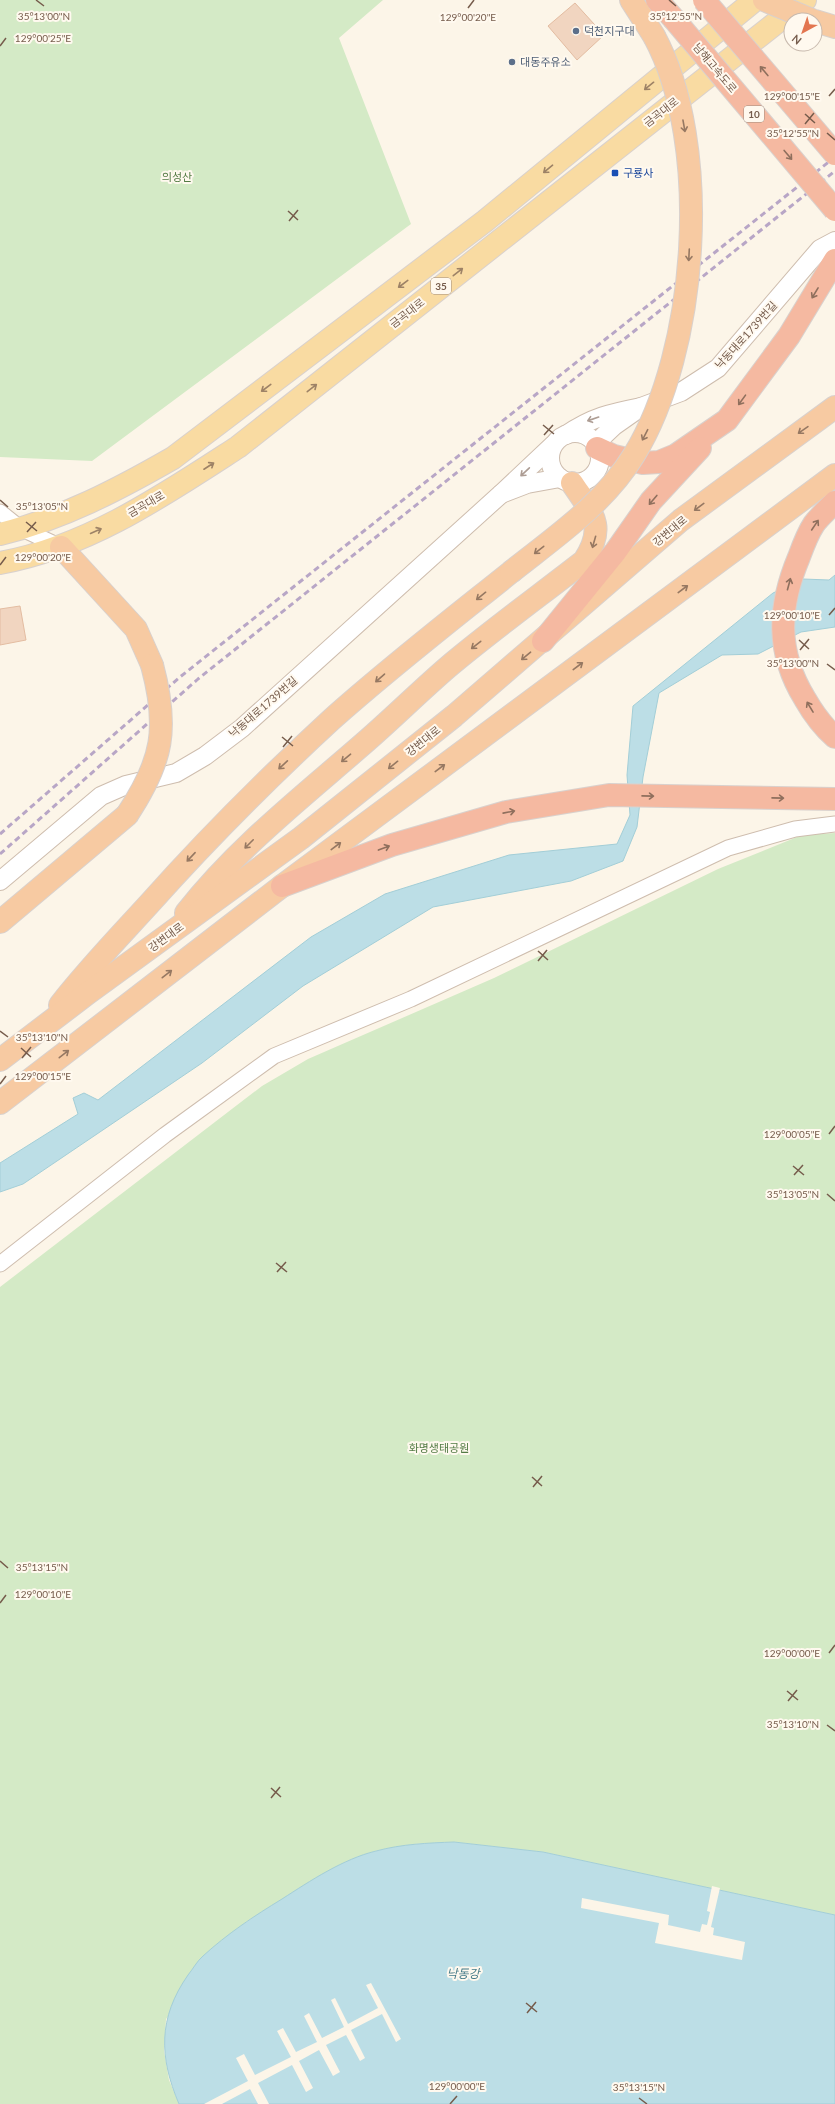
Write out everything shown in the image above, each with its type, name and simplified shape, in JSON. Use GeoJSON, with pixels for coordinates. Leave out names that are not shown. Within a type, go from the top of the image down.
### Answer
{"type":"FeatureCollection","features":[{"type":"Feature","properties":{"kind":"highway"},"geometry":{"type":"LineString","coordinates":[[43,1027],[93,965],[193,855],[255,792],[332,719],[412,650],[586,511],[633,457],[651,422],[671,368],[679,332],[688,268],[690,184],[686,138],[682,115],[671,74],[654,36],[631,0]]}},
{"type":"Feature","properties":{"kind":"highway","name":"남해고속도로"},"geometry":{"type":"LineString","coordinates":[[657,0],[835,210]]}},
{"type":"Feature","properties":{"kind":"highway"},"geometry":{"type":"LineString","coordinates":[[704,0],[835,154]]}},
{"type":"Feature","properties":{"kind":"highway"},"geometry":{"type":"LineString","coordinates":[[764,0],[793,12]]}},
{"type":"Feature","properties":{"kind":"highway"},"geometry":{"type":"LineString","coordinates":[[823,23],[835,27]]}},
{"type":"Feature","properties":{"kind":"highway"},"geometry":{"type":"LineString","coordinates":[[543,641],[616,551],[651,501],[727,420],[789,336],[835,260]]}},
{"type":"Feature","properties":{"kind":"highway","name":"강변대로"},"geometry":{"type":"LineString","coordinates":[[0,1060],[301,838],[454,716],[543,641],[681,520],[835,407]]}},
{"type":"Feature","properties":{"kind":"highway"},"geometry":{"type":"LineString","coordinates":[[596,446],[614,456],[643,463],[659,462],[676,455],[727,420]]}},
{"type":"Feature","properties":{"kind":"highway"},"geometry":{"type":"LineString","coordinates":[[0,1103],[282,886],[835,476]]}},
{"type":"Feature","properties":{"kind":"highway"},"geometry":{"type":"LineString","coordinates":[[168,936],[210,883],[256,836],[364,744],[449,666],[584,561],[593,547],[597,532],[593,514],[566,480]]}},
{"type":"Feature","properties":{"kind":"highway"},"geometry":{"type":"LineString","coordinates":[[835,502],[814,524],[791,577],[784,601],[783,634],[788,662],[798,687],[813,713],[835,737]]}},
{"type":"Feature","properties":{"kind":"highway"},"geometry":{"type":"LineString","coordinates":[[0,922],[127,815],[143,791],[156,762],[161,740],[160,702],[152,665],[136,629],[61,547]]}},
{"type":"Feature","properties":{"kind":"highway"},"geometry":{"type":"LineString","coordinates":[[282,886],[392,845],[506,812],[609,795],[835,799]]}},
{"type":"Feature","properties":{"kind":"main road","name":"35"},"geometry":{"type":"LineString","coordinates":[[10,531],[66,512],[133,481],[173,458],[485,222],[756,0]]}},
{"type":"Feature","properties":{"kind":"main road","name":"금곡대로"},"geometry":{"type":"LineString","coordinates":[[0,563],[18,560],[61,547],[113,523],[189,479],[238,447],[696,84],[805,0]]}},
{"type":"Feature","properties":{"kind":"street","name":"낙동대로1739번길"},"geometry":{"type":"LineString","coordinates":[[0,881],[101,796],[126,785],[176,773],[205,756],[242,728],[560,440],[585,422],[611,413],[641,407],[682,392],[718,368],[820,249],[835,241]]}},
{"type":"Feature","properties":{"kind":"street"},"geometry":{"type":"LineString","coordinates":[[596,446],[614,426],[641,407]]}},
{"type":"Feature","properties":{"kind":"street"},"geometry":{"type":"LineString","coordinates":[[501,494],[527,484],[566,480],[583,481],[595,472],[599,459],[596,446],[582,435],[560,440],[550,453],[552,469],[566,480]]}},
{"type":"Feature","properties":{"kind":"street"},"geometry":{"type":"LineString","coordinates":[[0,512],[10,531],[61,547]]}},
{"type":"Feature","properties":{"kind":"street"},"geometry":{"type":"LineString","coordinates":[[0,1264],[165,1135],[274,1056],[411,999],[728,848],[795,829],[835,824]]}},
{"type":"Feature","properties":{"kind":"green space","name":"의성산"},"geometry":{"type":"Polygon","coordinates":[[[0,0],[383,0],[339,38],[411,224],[92,461],[0,457],[0,0]]]}},
{"type":"Feature","properties":{"kind":"green space","name":"화명생태공원"},"geometry":{"type":"Polygon","coordinates":[[[835,833],[835,1915],[543,1852],[454,1842],[415,1844],[375,1851],[341,1865],[246,1922],[166,2019],[164,2051],[169,2080],[179,2104],[0,2104],[0,1287],[262,1086],[308,1059],[494,978],[718,869],[802,835],[835,833]]]}},
{"type":"Feature","properties":{"kind":"water"},"geometry":{"type":"Polygon","coordinates":[[[835,575],[835,627],[801,632],[758,654],[722,655],[659,693],[643,777],[637,827],[623,861],[571,881],[433,907],[303,986],[202,1063],[23,1184],[0,1192],[0,1163],[78,1114],[73,1098],[84,1093],[98,1100],[311,937],[385,894],[509,855],[617,844],[630,815],[627,775],[633,706],[773,593],[803,579],[829,580],[835,575]]]}},
{"type":"Feature","properties":{"kind":"water","name":"낙동강"},"geometry":{"type":"Polygon","coordinates":[[[454,1842],[543,1852],[835,1915],[835,2104],[179,2104],[172,2087],[165,2054],[167,2022],[171,2007],[178,1991],[201,1958],[231,1933],[261,1912],[315,1878],[351,1859],[376,1851],[405,1845],[454,1842]]]}},
{"type":"Feature","properties":{"kind":"pier"},"geometry":{"type":"Polygon","coordinates":[[[712,1886],[720,1888],[711,1927],[714,1928],[713,1935],[745,1942],[742,1960],[655,1943],[659,1923],[581,1908],[582,1898],[669,1915],[668,1925],[700,1932],[702,1924],[707,1925],[710,1912],[707,1911],[712,1886]]]}},
{"type":"Feature","properties":{"kind":"pier"},"geometry":{"type":"Polygon","coordinates":[[[371,1983],[401,2039],[396,2042],[382,2014],[351,2030],[365,2058],[360,2061],[346,2035],[326,2045],[340,2072],[333,2076],[319,2050],[299,2061],[313,2088],[306,2092],[292,2065],[258,2083],[269,2104],[258,2104],[250,2089],[222,2104],[204,2104],[248,2081],[236,2058],[244,2054],[255,2075],[291,2057],[277,2031],[283,2028],[296,2052],[317,2042],[304,2016],[309,2013],[322,2038],[344,2027],[331,2000],[335,1998],[348,2024],[378,2008],[366,1985],[371,1983]]]}},
{"type":"Feature","properties":{"kind":"building","name":"덕천지구대"},"geometry":{"type":"Polygon","coordinates":[[[575,3],[604,35],[577,60],[548,26],[575,3]]]}},
{"type":"Feature","properties":{"kind":"building"},"geometry":{"type":"Polygon","coordinates":[[[20,606],[26,640],[0,645],[0,609],[20,606]]]}},
{"type":"Feature","properties":{"kind":"railway"},"geometry":{"type":"LineString","coordinates":[[0,834],[180,677],[835,157]]}},
{"type":"Feature","properties":{"kind":"railway"},"geometry":{"type":"LineString","coordinates":[[0,854],[198,679],[835,171]]}},
{"type":"Feature","properties":{"kind":"place","name":"덕천지구대"},"geometry":{"type":"Point","coordinates":[576,31]}},
{"type":"Feature","properties":{"kind":"place","name":"대동주유소"},"geometry":{"type":"Point","coordinates":[512,62]}},
{"type":"Feature","properties":{"kind":"place","name":"구룡사"},"geometry":{"type":"Point","coordinates":[615,173]}}]}
